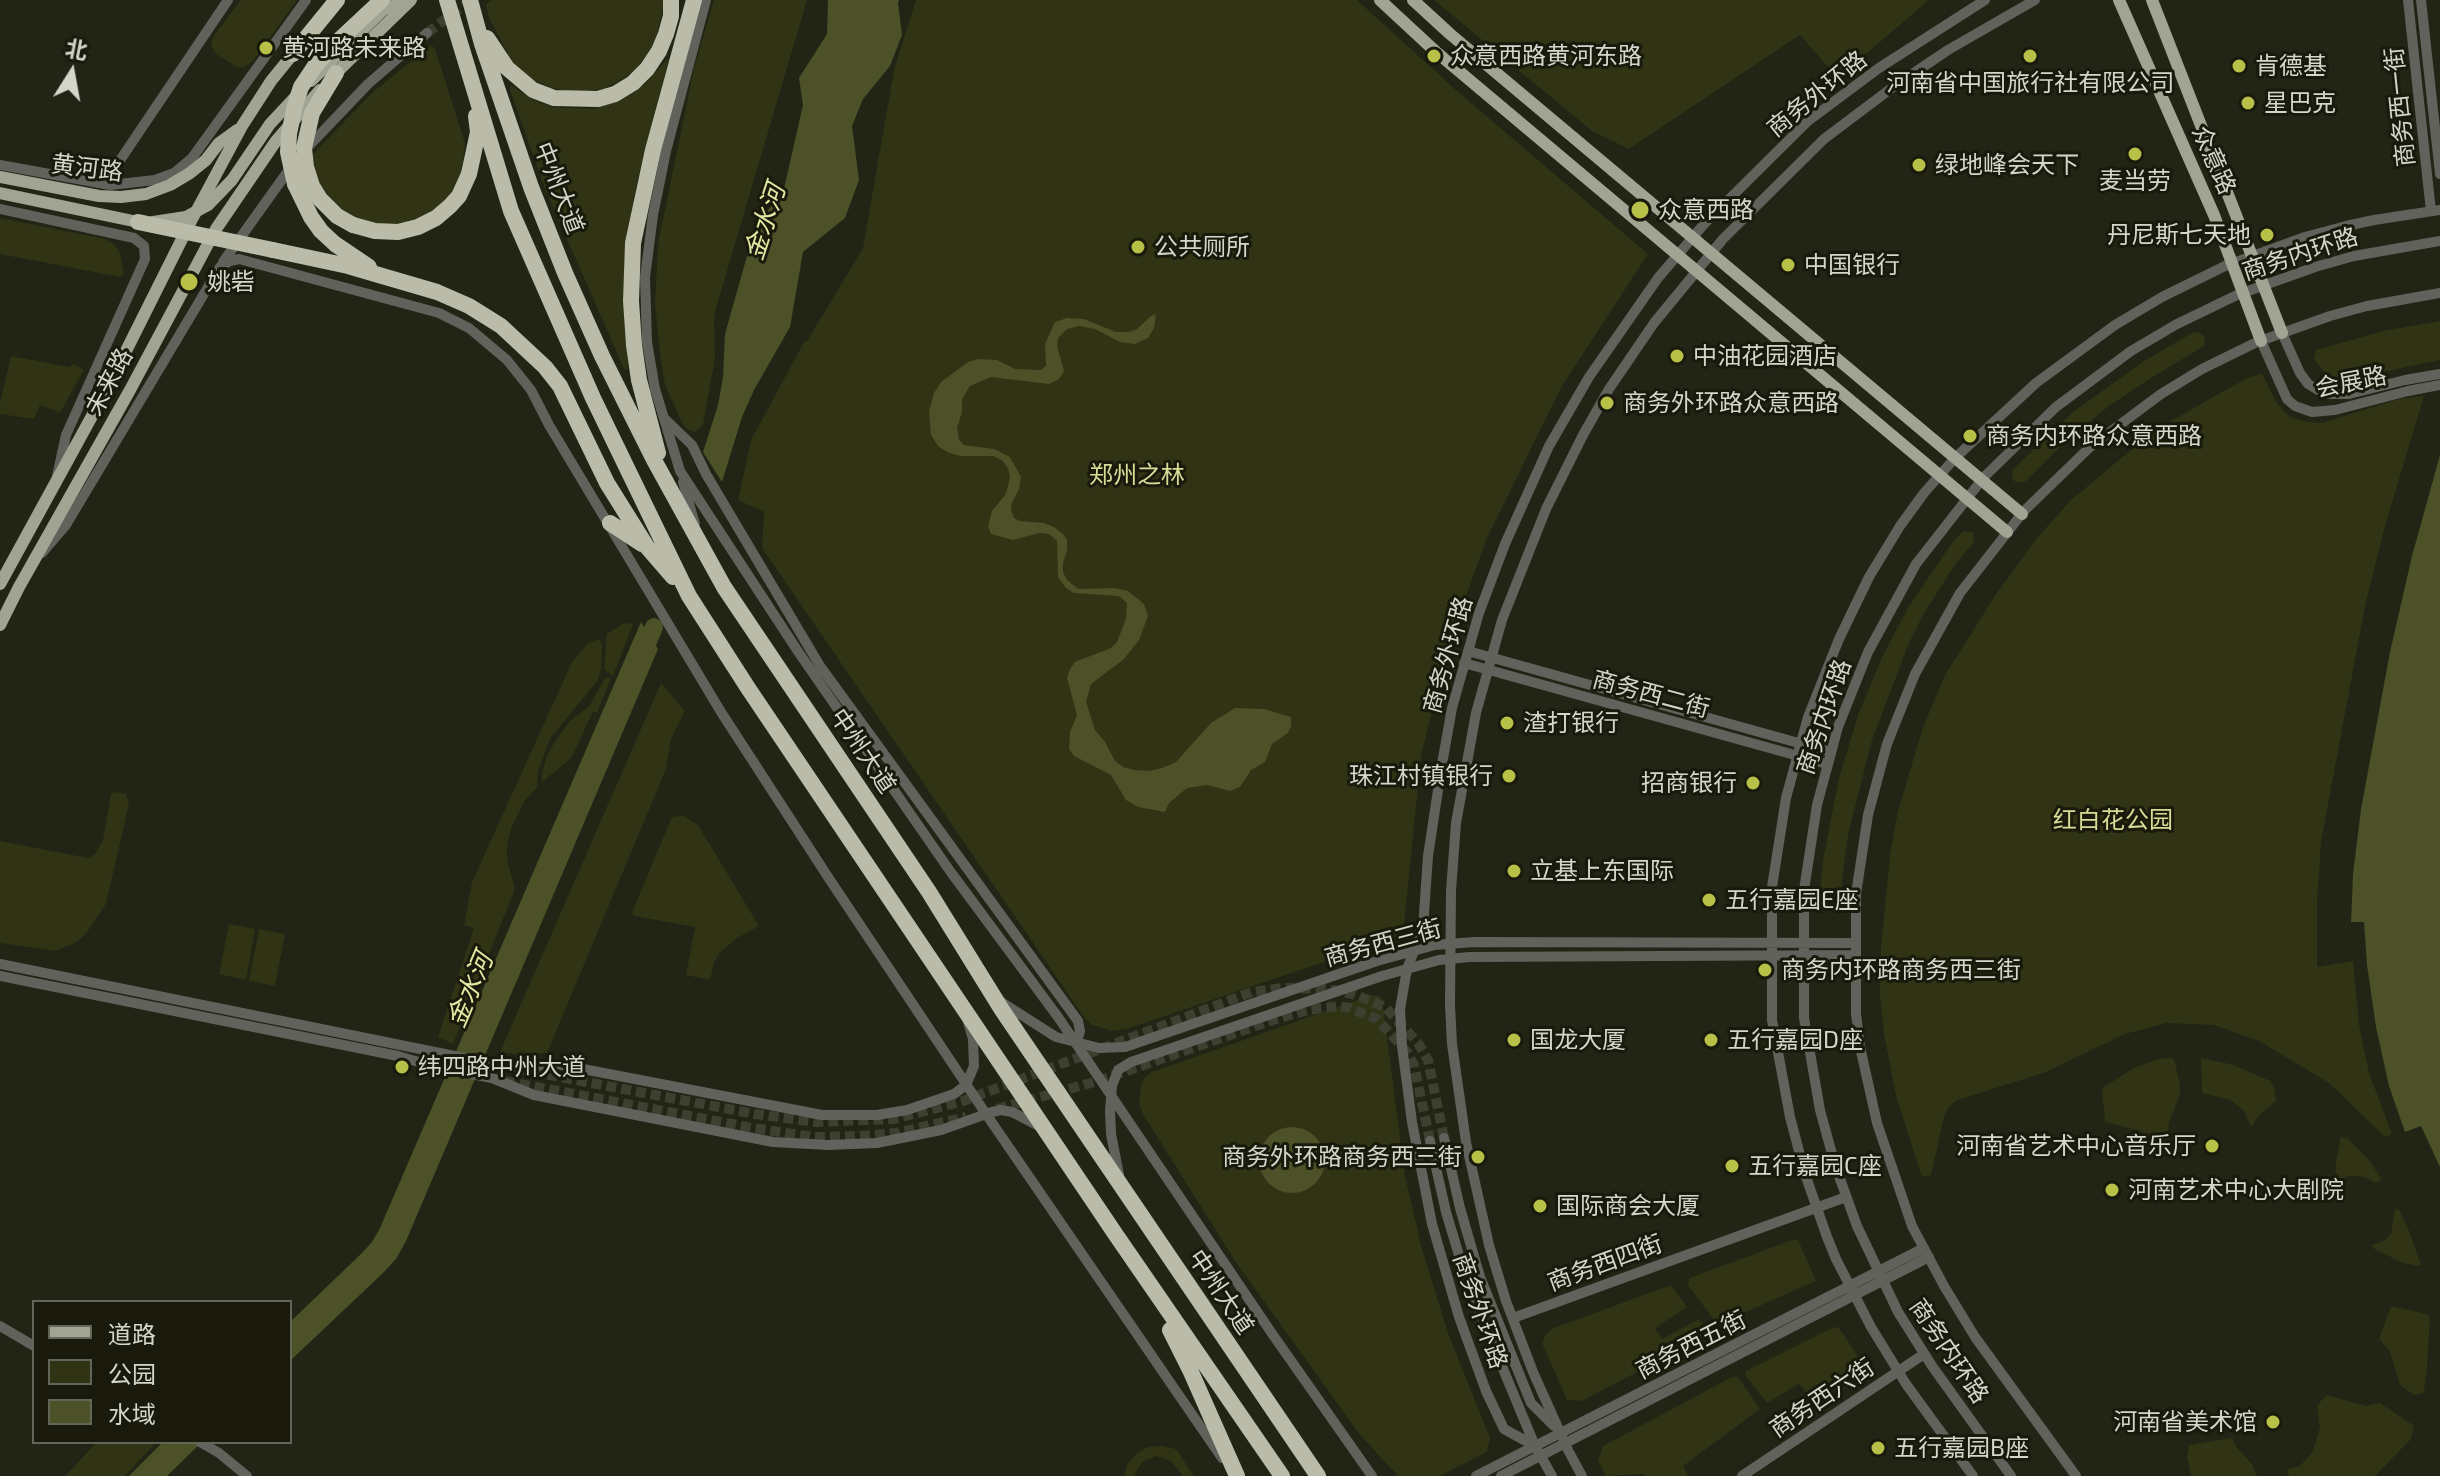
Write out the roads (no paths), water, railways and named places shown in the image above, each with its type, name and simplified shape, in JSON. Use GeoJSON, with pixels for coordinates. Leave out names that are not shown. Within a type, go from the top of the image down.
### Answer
{"type":"FeatureCollection","features":[{"type":"Feature","properties":{"kind":"highway"},"geometry":{"type":"LineString","coordinates":[[293,54],[337,0]]}},
{"type":"Feature","properties":{"kind":"highway"},"geometry":{"type":"LineString","coordinates":[[382,0],[338,41],[301,87],[289,134],[288,152],[302,201],[321,231],[365,264],[390,277]]}},
{"type":"Feature","properties":{"kind":"highway","name":"中州大道"},"geometry":{"type":"LineString","coordinates":[[447,0],[511,211],[593,398],[689,596],[748,688],[1282,1476]]}},
{"type":"Feature","properties":{"kind":"highway"},"geometry":{"type":"LineString","coordinates":[[472,6],[496,54],[533,90],[554,98],[598,99],[615,94],[633,83],[647,69],[666,34],[671,0]]}},
{"type":"Feature","properties":{"kind":"highway"},"geometry":{"type":"LineString","coordinates":[[666,481],[639,380],[632,325],[633,243],[694,0]]}},
{"type":"Feature","properties":{"kind":"highway","name":"中州大道"},"geometry":{"type":"LineString","coordinates":[[472,6],[526,173],[565,273],[602,356],[724,587],[929,892],[994,998],[1315,1471]]}},
{"type":"Feature","properties":{"kind":"highway"},"geometry":{"type":"LineString","coordinates":[[336,73],[312,113],[304,148],[306,167],[320,199],[337,216],[353,225],[375,231],[398,232],[418,227],[436,218],[459,196],[469,174],[478,132],[474,90]]}},
{"type":"Feature","properties":{"kind":"highway"},"geometry":{"type":"LineString","coordinates":[[138,222],[390,277],[469,306],[501,326],[545,367],[560,386],[607,483],[647,547],[689,596]]}},
{"type":"Feature","properties":{"kind":"highway"},"geometry":{"type":"LineString","coordinates":[[610,523],[647,547]]}},
{"type":"Feature","properties":{"kind":"highway"},"geometry":{"type":"LineString","coordinates":[[1139,1268],[1191,1372],[1236,1476]]}},
{"type":"Feature","properties":{"kind":"main road"},"geometry":{"type":"LineString","coordinates":[[242,126],[293,54],[346,0]]}},
{"type":"Feature","properties":{"kind":"main road","name":"未来路"},"geometry":{"type":"LineString","coordinates":[[0,625],[216,229],[276,141],[336,73],[408,0]]}},
{"type":"Feature","properties":{"kind":"main road","name":"黄河路"},"geometry":{"type":"LineString","coordinates":[[0,193],[138,222],[176,219],[208,205],[232,180],[282,110],[383,10],[408,0]]}},
{"type":"Feature","properties":{"kind":"main road"},"geometry":{"type":"LineString","coordinates":[[1380,0],[1435,51],[2007,532]]}},
{"type":"Feature","properties":{"kind":"main road"},"geometry":{"type":"LineString","coordinates":[[1413,0],[2022,514]]}},
{"type":"Feature","properties":{"kind":"main road","name":"众意路"},"geometry":{"type":"LineString","coordinates":[[2119,0],[2214,215],[2261,341]]}},
{"type":"Feature","properties":{"kind":"main road","name":"众意路"},"geometry":{"type":"LineString","coordinates":[[2152,0],[2282,333]]}},
{"type":"Feature","properties":{"kind":"main road","name":"未来路"},"geometry":{"type":"LineString","coordinates":[[0,584],[109,385],[242,126]]}},
{"type":"Feature","properties":{"kind":"main road","name":"黄河路"},"geometry":{"type":"LineString","coordinates":[[0,177],[99,196],[146,194],[190,173],[206,160],[219,143],[242,126]]}},
{"type":"Feature","properties":{"kind":"street"},"geometry":{"type":"LineString","coordinates":[[104,184],[228,0]]}},
{"type":"Feature","properties":{"kind":"street"},"geometry":{"type":"LineString","coordinates":[[0,165],[104,184],[155,180],[174,173],[192,158],[306,0]]}},
{"type":"Feature","properties":{"kind":"street"},"geometry":{"type":"LineString","coordinates":[[703,549],[655,389],[647,342],[645,298],[647,253],[666,151],[706,0]]}},
{"type":"Feature","properties":{"kind":"street","name":"商务外环路"},"geometry":{"type":"LineString","coordinates":[[1552,1476],[1538,1451],[1504,1429],[1459,1317],[1441,1258],[1417,1151],[1402,1046],[1400,1009],[1407,969],[1423,928],[1433,820],[1449,721],[1464,663],[1499,559],[1549,446],[1589,377],[1635,309],[1693,237],[1808,121],[1879,68],[1985,0]]}},
{"type":"Feature","properties":{"kind":"street","name":"商务外环路"},"geometry":{"type":"LineString","coordinates":[[1582,1476],[1533,1372],[1481,1213],[1461,1114],[1451,1031],[1452,858],[1476,713],[1487,670],[1521,567],[1570,457],[1609,389],[1654,323],[1696,271],[1762,199],[1824,139],[1948,50],[2035,0]]}},
{"type":"Feature","properties":{"kind":"street","name":"商务西一街"},"geometry":{"type":"LineString","coordinates":[[2408,0],[2436,210]]}},
{"type":"Feature","properties":{"kind":"street","name":"商务西一街"},"geometry":{"type":"LineString","coordinates":[[2421,0],[2440,174]]}},
{"type":"Feature","properties":{"kind":"street"},"geometry":{"type":"LineString","coordinates":[[31,567],[66,525],[220,267],[297,158],[368,84],[427,33]]}},
{"type":"Feature","properties":{"kind":"street"},"geometry":{"type":"LineString","coordinates":[[0,209],[134,238],[144,246],[145,259],[66,435],[55,483]]}},
{"type":"Feature","properties":{"kind":"street"},"geometry":{"type":"LineString","coordinates":[[1973,1476],[1898,1371],[1836,1259],[1796,1144],[1778,1060],[1772,1020],[1774,874],[1786,798],[1797,755],[1827,668],[1869,577],[1900,526],[1940,475],[2036,383],[2090,342],[2162,297],[2232,263],[2346,226],[2436,210]]}},
{"type":"Feature","properties":{"kind":"street","name":"商务内环路"},"geometry":{"type":"LineString","coordinates":[[2011,1476],[1924,1354],[1865,1247],[1826,1136],[1809,1055],[1802,956],[1804,890],[1817,805],[1851,692],[1883,623],[1916,564],[1967,498],[2037,424],[2109,367],[2177,324],[2263,285],[2354,256],[2440,241]]}},
{"type":"Feature","properties":{"kind":"street"},"geometry":{"type":"LineString","coordinates":[[220,267],[239,259],[439,313],[469,328],[507,360],[531,390],[721,712],[966,1085],[1236,1476]]}},
{"type":"Feature","properties":{"kind":"street","name":"商务内环路"},"geometry":{"type":"LineString","coordinates":[[2076,1476],[1975,1337],[1926,1252],[1905,1208],[1874,1111],[1856,1013],[1856,894],[1868,815],[1887,744],[1915,674],[1972,576],[2022,514],[2072,462],[2139,409],[2202,369],[2261,341],[2367,306],[2440,293]]}},
{"type":"Feature","properties":{"kind":"street","name":"会展路"},"geometry":{"type":"LineString","coordinates":[[2282,333],[2300,373],[2308,384],[2325,394],[2349,394],[2440,374]]}},
{"type":"Feature","properties":{"kind":"street","name":"会展路"},"geometry":{"type":"LineString","coordinates":[[2261,341],[2287,399],[2295,406],[2312,412],[2335,410],[2440,385]]}},
{"type":"Feature","properties":{"kind":"street"},"geometry":{"type":"LineString","coordinates":[[665,419],[692,445],[820,666],[1078,1021],[1080,1031],[1076,1044]]}},
{"type":"Feature","properties":{"kind":"street"},"geometry":{"type":"LineString","coordinates":[[680,472],[799,653],[941,858],[1076,1044],[1264,1323],[1372,1476]]}},
{"type":"Feature","properties":{"kind":"street","name":"商务西二街"},"geometry":{"type":"LineString","coordinates":[[1468,651],[1831,752]]}},
{"type":"Feature","properties":{"kind":"street","name":"商务西二街"},"geometry":{"type":"LineString","coordinates":[[1464,663],[1827,764]]}},
{"type":"Feature","properties":{"kind":"street","name":"商务西三街"},"geometry":{"type":"LineString","coordinates":[[994,998],[1056,1037],[1099,1048],[1125,1047],[1414,951],[1450,943],[1855,943]]}},
{"type":"Feature","properties":{"kind":"street","name":"商务西三街"},"geometry":{"type":"LineString","coordinates":[[1111,1095],[1118,1070],[1131,1062],[1407,969],[1450,958],[1854,955]]}},
{"type":"Feature","properties":{"kind":"street"},"geometry":{"type":"LineString","coordinates":[[0,964],[509,1067],[557,1064],[822,1115],[877,1115],[937,1102],[954,1094],[966,1085],[971,1076],[975,1054],[965,1008]]}},
{"type":"Feature","properties":{"kind":"street"},"geometry":{"type":"LineString","coordinates":[[0,976],[398,1056],[492,1078],[534,1095],[773,1142],[828,1145],[877,1143],[941,1130],[1001,1110],[1012,1112],[1046,1129]]}},
{"type":"Feature","properties":{"kind":"street"},"geometry":{"type":"LineString","coordinates":[[1111,1095],[1111,1134],[1122,1189]]}},
{"type":"Feature","properties":{"kind":"street"},"geometry":{"type":"LineString","coordinates":[[1444,1138],[1480,1277],[1500,1330],[1531,1403],[1563,1439]]}},
{"type":"Feature","properties":{"kind":"street"},"geometry":{"type":"LineString","coordinates":[[1430,1141],[1446,1212],[1467,1282],[1538,1451]]}},
{"type":"Feature","properties":{"kind":"street","name":"商务西四街"},"geometry":{"type":"LineString","coordinates":[[1513,1318],[1846,1197]]}},
{"type":"Feature","properties":{"kind":"street","name":"商务西五街"},"geometry":{"type":"LineString","coordinates":[[1476,1476],[1563,1439],[1926,1252]]}},
{"type":"Feature","properties":{"kind":"street"},"geometry":{"type":"LineString","coordinates":[[0,1326],[32,1345]]}},
{"type":"Feature","properties":{"kind":"street","name":"商务西六街"},"geometry":{"type":"LineString","coordinates":[[1742,1476],[1924,1354]]}},
{"type":"Feature","properties":{"kind":"street"},"geometry":{"type":"LineString","coordinates":[[203,1444],[247,1476]]}},
{"type":"Feature","properties":{"kind":"street","name":"商务西五街"},"geometry":{"type":"LineString","coordinates":[[1501,1476],[1538,1451]]}},
{"type":"Feature","properties":{"kind":"street"},"geometry":{"type":"LineString","coordinates":[[1315,1471],[1330,1476]]}},
{"type":"Feature","properties":{"kind":"water"},"geometry":{"type":"Polygon","coordinates":[[[828,0],[899,0],[902,35],[890,66],[863,99],[852,126],[859,180],[845,218],[803,252],[790,327],[742,417],[722,482],[703,452],[718,405],[725,334],[756,224],[783,193],[803,105],[799,78],[827,34],[828,0]]]}},
{"type":"Feature","properties":{"kind":"water"},"geometry":{"type":"Polygon","coordinates":[[[1156,314],[1154,328],[1148,338],[1135,344],[1120,342],[1095,329],[1079,326],[1067,329],[1058,338],[1057,346],[1064,371],[1059,379],[1049,384],[991,377],[970,386],[962,399],[957,428],[959,440],[964,445],[994,449],[1010,457],[1021,477],[1012,503],[1014,518],[1044,523],[1063,534],[1067,540],[1063,572],[1067,580],[1078,589],[1115,588],[1128,591],[1144,604],[1148,616],[1139,640],[1124,659],[1091,684],[1086,702],[1095,730],[1115,761],[1123,767],[1149,771],[1176,762],[1211,723],[1235,708],[1264,709],[1291,717],[1288,733],[1272,744],[1265,762],[1251,770],[1240,787],[1230,791],[1207,785],[1187,788],[1169,803],[1165,812],[1138,807],[1126,800],[1111,775],[1074,756],[1069,749],[1070,732],[1077,715],[1067,678],[1070,669],[1075,662],[1111,648],[1117,642],[1126,619],[1127,603],[1119,596],[1074,593],[1066,588],[1058,577],[1057,541],[1049,534],[1039,533],[1013,540],[991,534],[988,526],[992,511],[1006,494],[1010,477],[1008,468],[1002,460],[993,456],[960,456],[938,446],[931,435],[929,411],[941,382],[968,362],[997,360],[1015,369],[1041,370],[1046,366],[1045,344],[1055,322],[1067,318],[1084,319],[1116,332],[1129,332],[1156,314]]]}},
{"type":"Feature","properties":{"kind":"water"},"geometry":{"type":"Polygon","coordinates":[[[2440,455],[2440,1167],[2421,1126],[2405,1132],[2389,1086],[2376,1027],[2364,922],[2351,922],[2361,809],[2390,652],[2440,455]]]}},
{"type":"Feature","properties":{"kind":"water"},"geometry":{"type":"Polygon","coordinates":[[[641,622],[658,649],[406,1241],[383,1273],[292,1359],[292,1320],[362,1253],[380,1228],[641,622]]]}},
{"type":"Feature","properties":{"kind":"water"},"geometry":{"type":"Polygon","coordinates":[[[1292,1127],[1305,1130],[1315,1137],[1322,1147],[1325,1160],[1322,1173],[1315,1183],[1305,1190],[1292,1193],[1279,1190],[1269,1183],[1262,1173],[1259,1160],[1262,1147],[1269,1137],[1279,1130],[1292,1127]]]}},
{"type":"Feature","properties":{"kind":"water"},"geometry":{"type":"Polygon","coordinates":[[[161,1444],[200,1444],[167,1476],[129,1476],[161,1444]]]}},
{"type":"Feature","properties":{"kind":"waterway","name":"金水河"},"geometry":{"type":"LineString","coordinates":[[641,658],[654,627]]}},
{"type":"Feature","properties":{"kind":"tunnel"},"geometry":{"type":"LineString","coordinates":[[427,33],[471,0]]}},
{"type":"Feature","properties":{"kind":"tunnel"},"geometry":{"type":"LineString","coordinates":[[518,1069],[755,1114],[816,1122],[894,1119],[963,1101],[1252,992],[1282,988],[1328,989],[1353,994],[1385,1007],[1418,1043],[1428,1060],[1444,1138]]}},
{"type":"Feature","properties":{"kind":"tunnel"},"geometry":{"type":"LineString","coordinates":[[997,1109],[1098,1081],[1273,1020],[1308,1010],[1339,1006],[1377,1019],[1407,1052],[1414,1065],[1430,1141]]}},
{"type":"Feature","properties":{"kind":"tunnel"},"geometry":{"type":"LineString","coordinates":[[505,1081],[815,1137],[896,1133],[966,1117]]}},
{"type":"Feature","properties":{"kind":"place","name":"黄河路未来路"},"geometry":{"type":"Point","coordinates":[266,48]}},
{"type":"Feature","properties":{"kind":"place","name":"众意西路黄河东路"},"geometry":{"type":"Point","coordinates":[1434,56]}},
{"type":"Feature","properties":{"kind":"place","name":"河南省中国旅行社有限公司"},"geometry":{"type":"Point","coordinates":[2030,56]}},
{"type":"Feature","properties":{"kind":"place","name":"肯德基"},"geometry":{"type":"Point","coordinates":[2239,66]}},
{"type":"Feature","properties":{"kind":"place","name":"星巴克"},"geometry":{"type":"Point","coordinates":[2248,103]}},
{"type":"Feature","properties":{"kind":"place","name":"麦当劳"},"geometry":{"type":"Point","coordinates":[2135,154]}},
{"type":"Feature","properties":{"kind":"place","name":"绿地峰会天下"},"geometry":{"type":"Point","coordinates":[1919,165]}},
{"type":"Feature","properties":{"kind":"place","name":"众意西路"},"geometry":{"type":"Point","coordinates":[1640,210]}},
{"type":"Feature","properties":{"kind":"place","name":"丹尼斯七天地"},"geometry":{"type":"Point","coordinates":[2267,235]}},
{"type":"Feature","properties":{"kind":"place","name":"公共厕所"},"geometry":{"type":"Point","coordinates":[1138,247]}},
{"type":"Feature","properties":{"kind":"place","name":"中国银行"},"geometry":{"type":"Point","coordinates":[1788,265]}},
{"type":"Feature","properties":{"kind":"place","name":"姚砦"},"geometry":{"type":"Point","coordinates":[189,282]}},
{"type":"Feature","properties":{"kind":"place","name":"中油花园酒店"},"geometry":{"type":"Point","coordinates":[1677,356]}},
{"type":"Feature","properties":{"kind":"place","name":"商务外环路众意西路"},"geometry":{"type":"Point","coordinates":[1607,403]}},
{"type":"Feature","properties":{"kind":"place","name":"商务内环路众意西路"},"geometry":{"type":"Point","coordinates":[1970,436]}},
{"type":"Feature","properties":{"kind":"place","name":"渣打银行"},"geometry":{"type":"Point","coordinates":[1507,723]}},
{"type":"Feature","properties":{"kind":"place","name":"珠江村镇银行"},"geometry":{"type":"Point","coordinates":[1509,776]}},
{"type":"Feature","properties":{"kind":"place","name":"招商银行"},"geometry":{"type":"Point","coordinates":[1753,783]}},
{"type":"Feature","properties":{"kind":"place","name":"立基上东国际"},"geometry":{"type":"Point","coordinates":[1514,871]}},
{"type":"Feature","properties":{"kind":"place","name":"五行嘉园E座"},"geometry":{"type":"Point","coordinates":[1709,900]}},
{"type":"Feature","properties":{"kind":"place","name":"商务内环路商务西三街"},"geometry":{"type":"Point","coordinates":[1765,970]}},
{"type":"Feature","properties":{"kind":"place","name":"国龙大厦"},"geometry":{"type":"Point","coordinates":[1514,1040]}},
{"type":"Feature","properties":{"kind":"place","name":"五行嘉园D座"},"geometry":{"type":"Point","coordinates":[1711,1040]}},
{"type":"Feature","properties":{"kind":"place","name":"纬四路中州大道"},"geometry":{"type":"Point","coordinates":[402,1067]}},
{"type":"Feature","properties":{"kind":"place","name":"河南省艺术中心音乐厅"},"geometry":{"type":"Point","coordinates":[2212,1146]}},
{"type":"Feature","properties":{"kind":"place","name":"商务外环路商务西三街"},"geometry":{"type":"Point","coordinates":[1478,1157]}},
{"type":"Feature","properties":{"kind":"place","name":"五行嘉园C座"},"geometry":{"type":"Point","coordinates":[1732,1166]}},
{"type":"Feature","properties":{"kind":"place","name":"河南艺术中心大剧院"},"geometry":{"type":"Point","coordinates":[2112,1190]}},
{"type":"Feature","properties":{"kind":"place","name":"国际商会大厦"},"geometry":{"type":"Point","coordinates":[1540,1206]}},
{"type":"Feature","properties":{"kind":"place","name":"河南省美术馆"},"geometry":{"type":"Point","coordinates":[2273,1422]}},
{"type":"Feature","properties":{"kind":"place","name":"五行嘉园B座"},"geometry":{"type":"Point","coordinates":[1878,1448]}},
{"type":"Feature","properties":{"kind":"park label","name":"郑州之林"},"geometry":{"type":"Point","coordinates":[1137,475]}},
{"type":"Feature","properties":{"kind":"park label","name":"红白花公园"},"geometry":{"type":"Point","coordinates":[2113,820]}}]}
